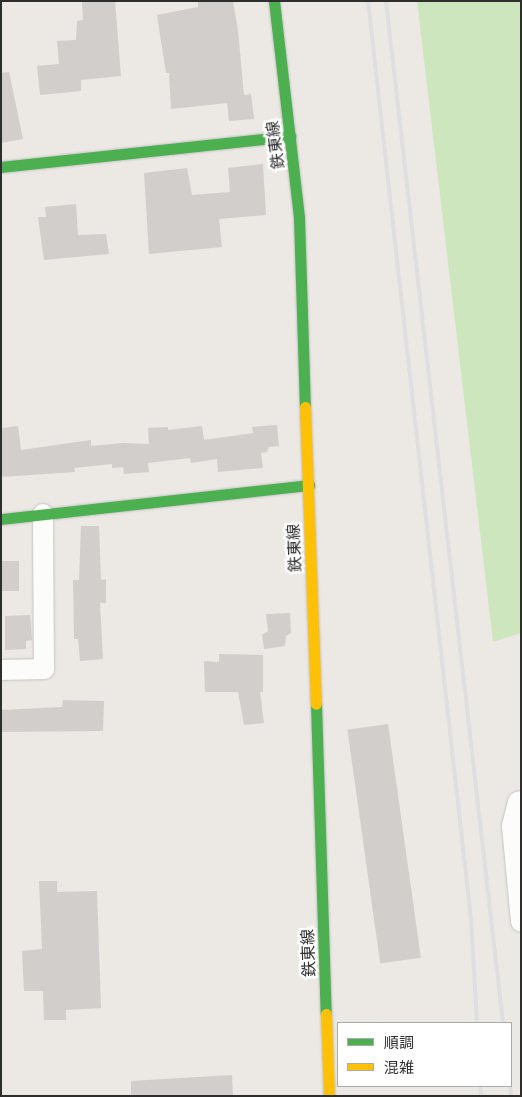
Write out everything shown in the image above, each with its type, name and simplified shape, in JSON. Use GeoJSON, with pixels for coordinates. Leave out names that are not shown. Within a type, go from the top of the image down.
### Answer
{"type":"FeatureCollection","features":[{"type":"Feature","properties":{"kind":"street","name":"鉄東線"},"geometry":{"type":"LineString","coordinates":[[274,1],[300,218],[330,1096]]}},
{"type":"Feature","properties":{"kind":"street"},"geometry":{"type":"LineString","coordinates":[[1,167],[290,136]]}},
{"type":"Feature","properties":{"kind":"street"},"geometry":{"type":"LineString","coordinates":[[1,519],[308,485]]}},
{"type":"Feature","properties":{"kind":"street"},"geometry":{"type":"LineString","coordinates":[[1,670],[44,669],[43,514]]}},
{"type":"Feature","properties":{"kind":"street"},"geometry":{"type":"LineString","coordinates":[[521,801],[518,802],[512,826],[521,922]]}},
{"type":"Feature","properties":{"kind":"green space"},"geometry":{"type":"Polygon","coordinates":[[[417,1],[521,1],[521,633],[493,642],[417,1]]]}},
{"type":"Feature","properties":{"kind":"building"},"geometry":{"type":"Polygon","coordinates":[[[82,1],[115,1],[121,76],[81,80],[81,91],[40,95],[37,66],[59,64],[57,41],[76,40],[77,21],[83,20],[82,1]]]}},
{"type":"Feature","properties":{"kind":"building"},"geometry":{"type":"Polygon","coordinates":[[[198,1],[233,1],[238,30],[244,95],[251,94],[254,119],[229,121],[227,103],[171,109],[169,73],[166,73],[157,15],[198,7],[198,1]]]}},
{"type":"Feature","properties":{"kind":"building"},"geometry":{"type":"Polygon","coordinates":[[[9,72],[23,139],[1,143],[1,73],[9,72]]]}},
{"type":"Feature","properties":{"kind":"building"},"geometry":{"type":"Polygon","coordinates":[[[263,164],[266,215],[219,219],[222,247],[149,254],[144,173],[187,168],[192,195],[230,192],[228,168],[263,164]]]}},
{"type":"Feature","properties":{"kind":"building"},"geometry":{"type":"Polygon","coordinates":[[[76,204],[78,235],[106,234],[109,254],[44,260],[38,217],[46,217],[45,207],[76,204]]]}},
{"type":"Feature","properties":{"kind":"building"},"geometry":{"type":"Polygon","coordinates":[[[277,425],[279,446],[269,447],[267,452],[261,453],[263,468],[218,472],[217,459],[191,463],[190,458],[148,463],[149,472],[124,474],[123,467],[112,468],[112,464],[74,468],[75,472],[1,477],[1,428],[18,426],[21,450],[91,440],[91,446],[123,443],[149,444],[148,428],[168,427],[168,430],[202,426],[204,440],[253,433],[252,427],[277,425]]]}},
{"type":"Feature","properties":{"kind":"building"},"geometry":{"type":"Polygon","coordinates":[[[81,526],[99,526],[101,580],[106,579],[106,603],[100,603],[103,659],[80,661],[78,639],[74,639],[73,580],[79,580],[81,526]]]}},
{"type":"Feature","properties":{"kind":"building"},"geometry":{"type":"Polygon","coordinates":[[[1,561],[19,561],[19,591],[1,591],[1,561]]]}},
{"type":"Feature","properties":{"kind":"building"},"geometry":{"type":"Polygon","coordinates":[[[290,613],[291,633],[286,636],[285,646],[264,649],[262,635],[268,631],[266,614],[290,613]]]}},
{"type":"Feature","properties":{"kind":"building"},"geometry":{"type":"Polygon","coordinates":[[[30,615],[32,640],[26,641],[26,649],[5,650],[5,616],[30,615]]]}},
{"type":"Feature","properties":{"kind":"building"},"geometry":{"type":"Polygon","coordinates":[[[219,654],[263,655],[263,692],[260,692],[264,723],[244,725],[238,692],[205,692],[204,661],[219,662],[219,654]]]}},
{"type":"Feature","properties":{"kind":"building"},"geometry":{"type":"Polygon","coordinates":[[[63,700],[104,701],[103,731],[1,732],[1,710],[62,707],[63,700]]]}},
{"type":"Feature","properties":{"kind":"building"},"geometry":{"type":"Polygon","coordinates":[[[388,724],[421,958],[380,963],[347,730],[388,724]]]}},
{"type":"Feature","properties":{"kind":"building"},"geometry":{"type":"Polygon","coordinates":[[[39,881],[57,881],[57,892],[97,891],[101,1008],[66,1010],[66,1020],[44,1020],[43,991],[24,991],[22,951],[42,949],[39,881]]]}},
{"type":"Feature","properties":{"kind":"building"},"geometry":{"type":"Polygon","coordinates":[[[232,1075],[233,1096],[131,1096],[131,1081],[232,1075]]]}},
{"type":"Feature","properties":{"kind":"railway"},"geometry":{"type":"LineString","coordinates":[[368,1],[471,919],[477,1022]]}},
{"type":"Feature","properties":{"kind":"railway"},"geometry":{"type":"LineString","coordinates":[[386,1],[503,1022]]}},
{"type":"Feature","properties":{"kind":"railway"},"geometry":{"type":"LineString","coordinates":[[480,1087],[481,1096]]}},
{"type":"Feature","properties":{"kind":"railway"},"geometry":{"type":"LineString","coordinates":[[510,1087],[511,1096]]}},
{"type":"Feature","properties":{"kind":"traffic: fast"},"geometry":{"type":"LineString","coordinates":[[274,1],[299,218],[305,407]]}},
{"type":"Feature","properties":{"kind":"traffic: fast"},"geometry":{"type":"LineString","coordinates":[[1,167],[290,136]]}},
{"type":"Feature","properties":{"kind":"traffic: fast"},"geometry":{"type":"LineString","coordinates":[[1,519],[309,485]]}},
{"type":"Feature","properties":{"kind":"traffic: fast"},"geometry":{"type":"LineString","coordinates":[[316,704],[326,1014]]}},
{"type":"Feature","properties":{"kind":"traffic: slow"},"geometry":{"type":"LineString","coordinates":[[305,407],[316,704]]}},
{"type":"Feature","properties":{"kind":"traffic: slow"},"geometry":{"type":"LineString","coordinates":[[326,1014],[329,1096]]}}]}
